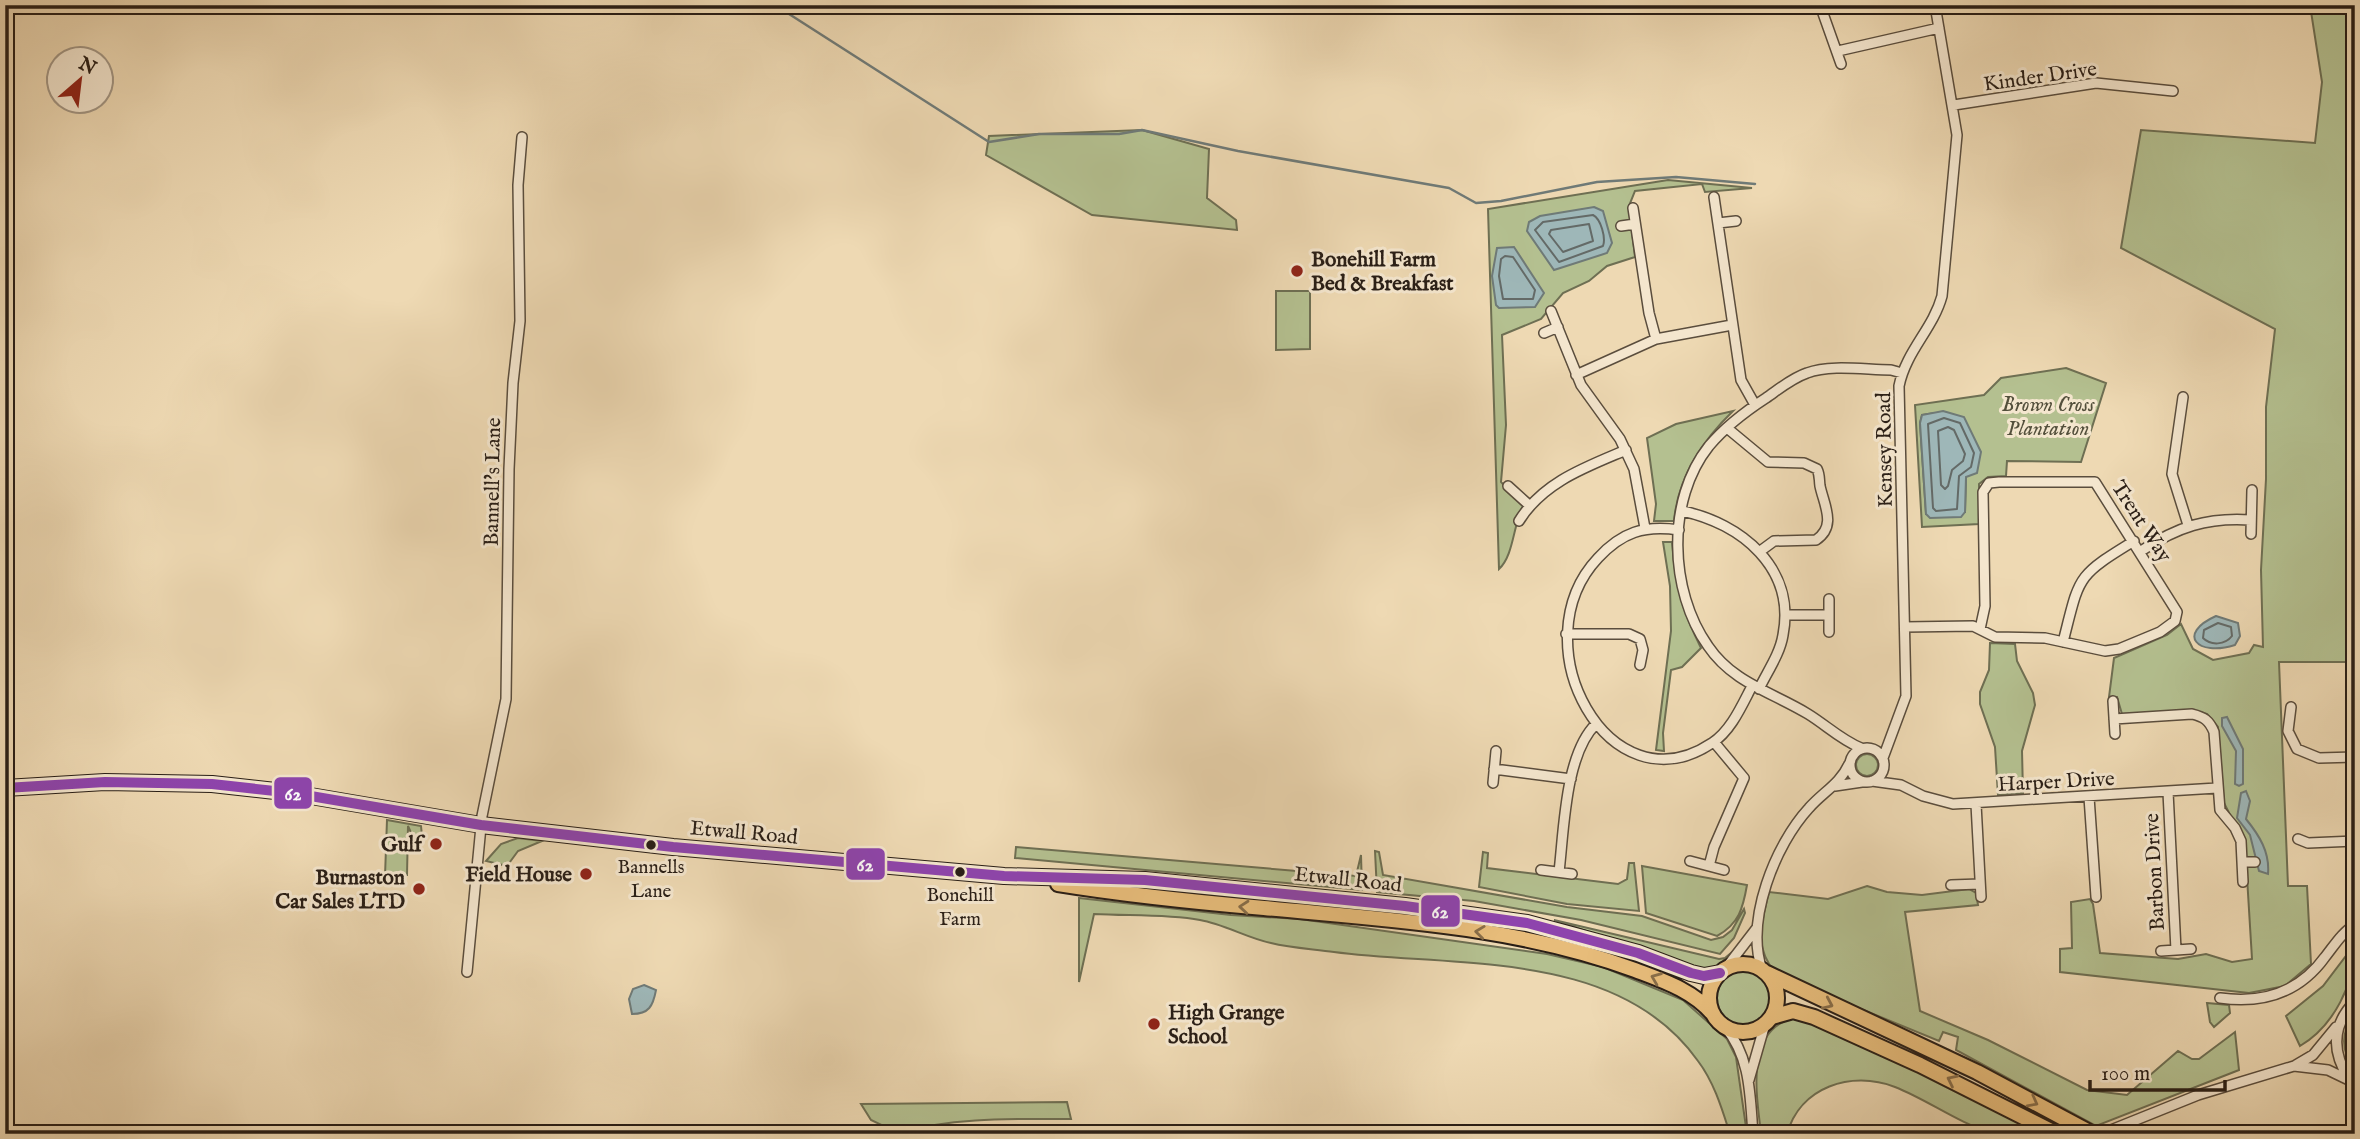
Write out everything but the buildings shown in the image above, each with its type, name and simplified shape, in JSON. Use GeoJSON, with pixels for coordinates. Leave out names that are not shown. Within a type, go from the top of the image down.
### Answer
{"type":"FeatureCollection","features":[{"type":"Feature","properties":{"kind":"highway","name":"Etwall Road"},"geometry":{"type":"LineString","coordinates":[[5,788],[105,782],[212,784],[293,793],[481,825],[768,856],[1004,876],[1126,878],[1454,911],[1527,923],[1589,938],[1691,974],[1704,976],[1723,971]]}},
{"type":"Feature","properties":{"kind":"highway","name":"Etwall Road"},"geometry":{"type":"LineString","coordinates":[[1004,876],[1124,895],[1398,922],[1536,941],[1650,976],[1689,992],[1713,1014]]}},
{"type":"Feature","properties":{"kind":"highway"},"geometry":{"type":"LineString","coordinates":[[2057,1134],[1920,1065],[1814,1017],[1793,1011],[1769,1020],[1750,1032],[1725,1027],[1713,1014],[1709,996],[1723,971],[1740,964],[1765,972],[1977,1072],[2093,1134]]}},
{"type":"Feature","properties":{"kind":"highway"},"geometry":{"type":"LineString","coordinates":[[1765,972],[1777,994],[1769,1020]]}},
{"type":"Feature","properties":{"kind":"street"},"geometry":{"type":"LineString","coordinates":[[1821,5],[1841,64]]}},
{"type":"Feature","properties":{"kind":"street","name":"Kensey Road"},"geometry":{"type":"LineString","coordinates":[[1884,762],[1890,736],[1903,713],[1906,696],[1899,404],[1902,373],[1911,352],[1934,317],[1942,296],[1957,152],[1954,105],[1935,5]]}},
{"type":"Feature","properties":{"kind":"street"},"geometry":{"type":"LineString","coordinates":[[1838,51],[1939,28]]}},
{"type":"Feature","properties":{"kind":"street","name":"Kinder Drive"},"geometry":{"type":"LineString","coordinates":[[1954,105],[2096,83],[2173,91]]}},
{"type":"Feature","properties":{"kind":"street","name":"Bannell's Lane"},"geometry":{"type":"LineString","coordinates":[[467,972],[486,785],[506,699],[509,468],[513,383],[520,321],[518,185],[522,137]]}},
{"type":"Feature","properties":{"kind":"street"},"geometry":{"type":"LineString","coordinates":[[1714,197],[1741,380],[1755,405]]}},
{"type":"Feature","properties":{"kind":"street"},"geometry":{"type":"LineString","coordinates":[[1633,208],[1649,313],[1656,338]]}},
{"type":"Feature","properties":{"kind":"street"},"geometry":{"type":"LineString","coordinates":[[1718,223],[1736,221]]}},
{"type":"Feature","properties":{"kind":"street"},"geometry":{"type":"LineString","coordinates":[[1621,226],[1634,224]]}},
{"type":"Feature","properties":{"kind":"street"},"geometry":{"type":"LineString","coordinates":[[1551,311],[1576,374],[1626,450],[1634,469],[1645,528]]}},
{"type":"Feature","properties":{"kind":"street"},"geometry":{"type":"LineString","coordinates":[[1576,374],[1656,338],[1732,325]]}},
{"type":"Feature","properties":{"kind":"street"},"geometry":{"type":"LineString","coordinates":[[1544,333],[1558,327]]}},
{"type":"Feature","properties":{"kind":"street"},"geometry":{"type":"LineString","coordinates":[[1835,786],[1867,781],[1881,775],[1884,762],[1877,751],[1840,737],[1807,713],[1755,688],[1723,664],[1697,628],[1681,580],[1679,530],[1682,511],[1696,467],[1709,447],[1755,405],[1813,371],[1892,370],[1902,373]]}},
{"type":"Feature","properties":{"kind":"street"},"geometry":{"type":"LineString","coordinates":[[2183,397],[2172,474],[2188,525]]}},
{"type":"Feature","properties":{"kind":"street"},"geometry":{"type":"LineString","coordinates":[[1727,428],[1768,462],[1804,463],[1817,468],[1826,500],[1828,523],[1816,540],[1774,541],[1759,552]]}},
{"type":"Feature","properties":{"kind":"street"},"geometry":{"type":"LineString","coordinates":[[1519,521],[1529,505],[1565,478],[1626,450]]}},
{"type":"Feature","properties":{"kind":"street","name":"Trent Way"},"geometry":{"type":"LineString","coordinates":[[1905,627],[1980,629],[1995,637],[2036,637],[2112,651],[2160,632],[2175,621],[2176,607],[2098,485],[2091,480],[1989,483],[1983,492],[1985,606],[1980,629]]}},
{"type":"Feature","properties":{"kind":"street"},"geometry":{"type":"LineString","coordinates":[[1508,486],[1529,505]]}},
{"type":"Feature","properties":{"kind":"street"},"geometry":{"type":"LineString","coordinates":[[2251,534],[2252,490]]}},
{"type":"Feature","properties":{"kind":"street"},"geometry":{"type":"LineString","coordinates":[[1679,530],[1645,528],[1614,541],[1583,576],[1569,611],[1566,634],[1571,677],[1580,700],[1596,724],[1621,744],[1651,758],[1685,755],[1714,742],[1755,688],[1779,647],[1785,615],[1778,584],[1759,552],[1731,527],[1682,511]]}},
{"type":"Feature","properties":{"kind":"street"},"geometry":{"type":"LineString","coordinates":[[2141,551],[2188,525],[2218,519],[2250,520]]}},
{"type":"Feature","properties":{"kind":"street"},"geometry":{"type":"LineString","coordinates":[[2063,642],[2077,586],[2082,577],[2096,564],[2134,541]]}},
{"type":"Feature","properties":{"kind":"street"},"geometry":{"type":"LineString","coordinates":[[1829,598],[1829,632]]}},
{"type":"Feature","properties":{"kind":"street"},"geometry":{"type":"LineString","coordinates":[[1785,615],[1829,615]]}},
{"type":"Feature","properties":{"kind":"street"},"geometry":{"type":"LineString","coordinates":[[1566,634],[1629,634],[1640,639],[1643,650],[1640,665]]}},
{"type":"Feature","properties":{"kind":"street","name":"Harper Drive"},"geometry":{"type":"LineString","coordinates":[[2113,701],[2115,734]]}},
{"type":"Feature","properties":{"kind":"street"},"geometry":{"type":"LineString","coordinates":[[2291,707],[2288,731],[2297,749],[2319,758],[2355,757]]}},
{"type":"Feature","properties":{"kind":"street"},"geometry":{"type":"LineString","coordinates":[[2114,719],[2192,714],[2203,717],[2214,732],[2220,810],[2235,828],[2241,841],[2242,882]]}},
{"type":"Feature","properties":{"kind":"street"},"geometry":{"type":"LineString","coordinates":[[1559,872],[1571,779],[1586,735],[1596,724]]}},
{"type":"Feature","properties":{"kind":"street"},"geometry":{"type":"LineString","coordinates":[[1723,971],[1756,929],[1774,864],[1783,845],[1808,808],[1835,786],[1850,761],[1864,748],[1890,736]]}},
{"type":"Feature","properties":{"kind":"street"},"geometry":{"type":"LineString","coordinates":[[1840,737],[1853,776],[1867,781]]}},
{"type":"Feature","properties":{"kind":"street"},"geometry":{"type":"LineString","coordinates":[[1709,866],[1744,778],[1714,742]]}},
{"type":"Feature","properties":{"kind":"street"},"geometry":{"type":"LineString","coordinates":[[1493,783],[1496,751]]}},
{"type":"Feature","properties":{"kind":"street","name":"Harper Drive"},"geometry":{"type":"LineString","coordinates":[[1884,762],[1900,785]]}},
{"type":"Feature","properties":{"kind":"street"},"geometry":{"type":"LineString","coordinates":[[1494,769],[1571,779]]}},
{"type":"Feature","properties":{"kind":"street","name":"Harper Drive"},"geometry":{"type":"LineString","coordinates":[[1867,781],[1900,785],[1936,801],[1976,804],[2217,789]]}},
{"type":"Feature","properties":{"kind":"street","name":"Barbon Drive"},"geometry":{"type":"LineString","coordinates":[[2168,792],[2176,950]]}},
{"type":"Feature","properties":{"kind":"street"},"geometry":{"type":"LineString","coordinates":[[2089,797],[2096,897]]}},
{"type":"Feature","properties":{"kind":"street"},"geometry":{"type":"LineString","coordinates":[[1976,804],[1982,897]]}},
{"type":"Feature","properties":{"kind":"street"},"geometry":{"type":"LineString","coordinates":[[2298,839],[2308,843],[2355,841]]}},
{"type":"Feature","properties":{"kind":"street"},"geometry":{"type":"LineString","coordinates":[[1690,862],[1724,870]]}},
{"type":"Feature","properties":{"kind":"street"},"geometry":{"type":"LineString","coordinates":[[2242,862],[2255,862]]}},
{"type":"Feature","properties":{"kind":"street"},"geometry":{"type":"LineString","coordinates":[[1541,870],[1572,874]]}},
{"type":"Feature","properties":{"kind":"street"},"geometry":{"type":"LineString","coordinates":[[2095,879],[2108,879]]}},
{"type":"Feature","properties":{"kind":"street"},"geometry":{"type":"LineString","coordinates":[[1951,886],[1980,884]]}},
{"type":"Feature","properties":{"kind":"street"},"geometry":{"type":"LineString","coordinates":[[2220,998],[2257,1000],[2297,986],[2310,976],[2342,935],[2355,925]]}},
{"type":"Feature","properties":{"kind":"street"},"geometry":{"type":"LineString","coordinates":[[1756,929],[1765,972]]}},
{"type":"Feature","properties":{"kind":"street","name":"Barbon Drive"},"geometry":{"type":"LineString","coordinates":[[2161,951],[2191,949]]}},
{"type":"Feature","properties":{"kind":"street"},"geometry":{"type":"LineString","coordinates":[[2101,1134],[2235,1082],[2294,1066],[2313,1055],[2355,1001]]}},
{"type":"Feature","properties":{"kind":"street"},"geometry":{"type":"LineString","coordinates":[[1749,1081],[1769,1020]]}},
{"type":"Feature","properties":{"kind":"street"},"geometry":{"type":"LineString","coordinates":[[2338,1025],[2335,1047],[2352,1082]]}},
{"type":"Feature","properties":{"kind":"street"},"geometry":{"type":"LineString","coordinates":[[1725,1027],[1739,1048],[1749,1081],[1753,1134]]}},
{"type":"Feature","properties":{"kind":"street"},"geometry":{"type":"LineString","coordinates":[[2294,1066],[2329,1070],[2352,1082]]}},
{"type":"Feature","properties":{"kind":"green space"},"geometry":{"type":"Polygon","coordinates":[[[2310,5],[2355,5],[2355,662],[2279,662],[2288,886],[2307,886],[2311,964],[2285,986],[2249,993],[2060,972],[2060,949],[2072,948],[2071,902],[2090,899],[2100,953],[2178,959],[2206,954],[2232,962],[2252,959],[2245,844],[2224,803],[2218,727],[2207,714],[2193,711],[2122,714],[2117,697],[2109,697],[2114,658],[2167,635],[2181,624],[2193,649],[2213,660],[2249,653],[2254,645],[2263,647],[2261,570],[2266,479],[2266,407],[2275,329],[2121,248],[2141,130],[2315,143],[2322,82],[2310,5]]]}},
{"type":"Feature","properties":{"kind":"green space"},"geometry":{"type":"Polygon","coordinates":[[[1142,130],[1209,149],[1207,198],[1236,220],[1237,230],[1092,215],[986,155],[989,136],[1142,130]]]}},
{"type":"Feature","properties":{"kind":"green space"},"geometry":{"type":"Polygon","coordinates":[[[1668,180],[1752,188],[1705,192],[1702,184],[1635,191],[1629,206],[1635,257],[1607,266],[1589,281],[1563,293],[1541,319],[1502,335],[1506,425],[1501,482],[1523,506],[1508,556],[1499,569],[1488,209],[1668,180]]]}},
{"type":"Feature","properties":{"kind":"green space"},"geometry":{"type":"Polygon","coordinates":[[[1276,291],[1310,291],[1310,349],[1276,350],[1276,291]]]}},
{"type":"Feature","properties":{"kind":"green space","name":"Brown Cross Plantation"},"geometry":{"type":"Polygon","coordinates":[[[2066,368],[2106,383],[2081,462],[2007,461],[2006,476],[1988,477],[1979,484],[1979,524],[1922,527],[1915,405],[1984,395],[2001,378],[2066,368]],[[1934,413],[1922,415],[1920,423],[1926,514],[1965,512],[1966,477],[1934,413]]]}},
{"type":"Feature","properties":{"kind":"green space"},"geometry":{"type":"Polygon","coordinates":[[[1733,411],[1693,460],[1676,505],[1674,521],[1654,521],[1656,504],[1647,438],[1676,424],[1733,411]]]}},
{"type":"Feature","properties":{"kind":"green space"},"geometry":{"type":"Polygon","coordinates":[[[1663,542],[1672,542],[1680,596],[1701,648],[1682,667],[1671,670],[1663,733],[1664,751],[1656,750],[1671,631],[1670,586],[1663,542]]]}},
{"type":"Feature","properties":{"kind":"green space"},"geometry":{"type":"Polygon","coordinates":[[[1990,643],[2015,644],[2017,661],[2033,693],[2035,705],[2022,751],[2023,793],[1998,795],[1995,747],[1980,704],[1980,692],[1989,670],[1990,643]]]}},
{"type":"Feature","properties":{"kind":"green space"},"geometry":{"type":"Polygon","coordinates":[[[1863,754],[1871,754],[1878,761],[1878,769],[1871,776],[1863,776],[1856,769],[1856,761],[1863,754]]]}},
{"type":"Feature","properties":{"kind":"green space"},"geometry":{"type":"Polygon","coordinates":[[[387,820],[421,826],[422,836],[412,835],[408,826],[407,875],[385,876],[387,820]]]}},
{"type":"Feature","properties":{"kind":"green space"},"geometry":{"type":"Polygon","coordinates":[[[518,838],[542,841],[518,851],[507,866],[486,861],[501,844],[518,838]]]}},
{"type":"Feature","properties":{"kind":"green space"},"geometry":{"type":"Polygon","coordinates":[[[1016,847],[1356,876],[1361,855],[1362,890],[1015,858],[1016,847]]]}},
{"type":"Feature","properties":{"kind":"green space"},"geometry":{"type":"Polygon","coordinates":[[[1375,851],[1379,852],[1383,875],[1567,907],[1642,916],[1711,940],[1723,937],[1732,930],[1744,909],[1745,913],[1734,938],[1720,954],[1581,920],[1474,901],[1377,892],[1375,851]]]}},
{"type":"Feature","properties":{"kind":"green space"},"geometry":{"type":"Polygon","coordinates":[[[1483,852],[1488,853],[1487,868],[1618,884],[1627,879],[1629,863],[1634,863],[1639,911],[1567,904],[1479,887],[1483,852]]]}},
{"type":"Feature","properties":{"kind":"green space"},"geometry":{"type":"Polygon","coordinates":[[[1642,866],[1747,885],[1739,915],[1717,936],[1646,913],[1642,866]]]}},
{"type":"Feature","properties":{"kind":"green space"},"geometry":{"type":"Polygon","coordinates":[[[1867,886],[1887,892],[1922,895],[1969,889],[1976,893],[1978,905],[1905,912],[1920,1011],[1988,1040],[2087,1090],[2127,1095],[2178,1051],[2192,1059],[2199,1059],[2235,1032],[2239,1070],[2096,1126],[1956,1050],[1958,1037],[1943,1032],[1939,1041],[1776,974],[1764,954],[1761,935],[1769,892],[1828,899],[1867,886]]]}},
{"type":"Feature","properties":{"kind":"green space"},"geometry":{"type":"Polygon","coordinates":[[[1079,898],[1231,915],[1300,919],[1547,954],[1603,967],[1683,1000],[1727,1039],[1736,1057],[1747,1134],[1730,1134],[1704,1069],[1664,1025],[1624,999],[1580,981],[1531,970],[1481,964],[1381,957],[1286,946],[1262,941],[1209,922],[1187,918],[1094,914],[1079,982],[1079,898]]]}},
{"type":"Feature","properties":{"kind":"green space"},"geometry":{"type":"Polygon","coordinates":[[[1554,920],[1719,959],[1725,958],[1737,948],[1716,968],[1697,969],[1554,920]]]}},
{"type":"Feature","properties":{"kind":"green space"},"geometry":{"type":"Polygon","coordinates":[[[2355,944],[2351,974],[2340,1002],[2323,1027],[2300,1046],[2286,1016],[2323,986],[2355,944]]]}},
{"type":"Feature","properties":{"kind":"green space"},"geometry":{"type":"Polygon","coordinates":[[[1749,971],[1759,975],[1767,983],[1771,998],[1767,1013],[1759,1021],[1739,1025],[1729,1021],[1721,1013],[1717,993],[1721,983],[1729,975],[1749,971]]]}},
{"type":"Feature","properties":{"kind":"green space"},"geometry":{"type":"Polygon","coordinates":[[[2207,1003],[2229,1005],[2230,1013],[2214,1027],[2210,1022],[2207,1003]]]}},
{"type":"Feature","properties":{"kind":"green space"},"geometry":{"type":"Polygon","coordinates":[[[2355,1010],[2355,1072],[2347,1056],[2344,1041],[2347,1026],[2355,1010]]]}},
{"type":"Feature","properties":{"kind":"green space"},"geometry":{"type":"Polygon","coordinates":[[[1793,1018],[1808,1021],[1888,1056],[2045,1134],[2011,1136],[1992,1133],[1895,1087],[1861,1081],[1829,1086],[1815,1094],[1803,1104],[1787,1134],[1761,1134],[1756,1084],[1760,1050],[1777,1025],[1793,1018]]]}},
{"type":"Feature","properties":{"kind":"green space"},"geometry":{"type":"Polygon","coordinates":[[[1067,1102],[1071,1119],[962,1122],[898,1133],[871,1120],[861,1104],[1067,1102]]]}},
{"type":"Feature","properties":{"kind":"water"},"geometry":{"type":"Polygon","coordinates":[[[1594,207],[1603,211],[1612,243],[1607,253],[1554,270],[1527,231],[1529,222],[1540,216],[1594,207]]]}},
{"type":"Feature","properties":{"kind":"water"},"geometry":{"type":"Polygon","coordinates":[[[1514,247],[1544,293],[1535,307],[1499,308],[1496,305],[1492,276],[1497,248],[1514,247]]]}},
{"type":"Feature","properties":{"kind":"water"},"geometry":{"type":"Polygon","coordinates":[[[1943,411],[1964,417],[1981,452],[1977,473],[1966,477],[1965,512],[1961,517],[1930,518],[1926,514],[1920,423],[1922,415],[1943,411]]]}},
{"type":"Feature","properties":{"kind":"water"},"geometry":{"type":"Polygon","coordinates":[[[2216,616],[2238,623],[2240,636],[2235,645],[2210,648],[2196,642],[2194,636],[2197,630],[2216,616]]]}},
{"type":"Feature","properties":{"kind":"water"},"geometry":{"type":"Polygon","coordinates":[[[2227,717],[2243,749],[2243,784],[2239,786],[2235,784],[2236,751],[2222,726],[2222,718],[2227,717]]]}},
{"type":"Feature","properties":{"kind":"water"},"geometry":{"type":"Polygon","coordinates":[[[2246,791],[2250,801],[2246,819],[2263,844],[2268,874],[2259,871],[2250,835],[2237,818],[2241,793],[2246,791]]]}},
{"type":"Feature","properties":{"kind":"water"},"geometry":{"type":"Polygon","coordinates":[[[644,985],[656,990],[653,1001],[646,1011],[632,1014],[629,999],[633,989],[644,985]]]}},
{"type":"Feature","properties":{"kind":"waterway"},"geometry":{"type":"LineString","coordinates":[[775,5],[989,142],[1039,134],[1119,134],[1142,130],[1238,151],[1449,188],[1476,203],[1501,201],[1597,182],[1676,177],[1755,184]]}},
{"type":"Feature","properties":{"kind":"transit line","name":"62"},"geometry":{"type":"LineString","coordinates":[[5,788],[105,782],[212,784],[293,793],[481,825],[673,847],[1004,876],[1145,880],[1405,906],[1527,923],[1638,953],[1691,973],[1704,976],[1720,973]]}},
{"type":"Feature","properties":{"kind":"place","name":"Bonehill Farm Bed & Breakfast"},"geometry":{"type":"Point","coordinates":[1297,271]}},
{"type":"Feature","properties":{"kind":"place","name":"Gulf"},"geometry":{"type":"Point","coordinates":[436,844]}},
{"type":"Feature","properties":{"kind":"place","name":"Bannells Lane"},"geometry":{"type":"Point","coordinates":[651,845]}},
{"type":"Feature","properties":{"kind":"place","name":"Bonehill Farm"},"geometry":{"type":"Point","coordinates":[960,872]}},
{"type":"Feature","properties":{"kind":"place","name":"Field House"},"geometry":{"type":"Point","coordinates":[586,874]}},
{"type":"Feature","properties":{"kind":"place","name":"Burnaston Car Sales LTD"},"geometry":{"type":"Point","coordinates":[419,889]}},
{"type":"Feature","properties":{"kind":"place","name":"High Grange School"},"geometry":{"type":"Point","coordinates":[1154,1024]}}]}
